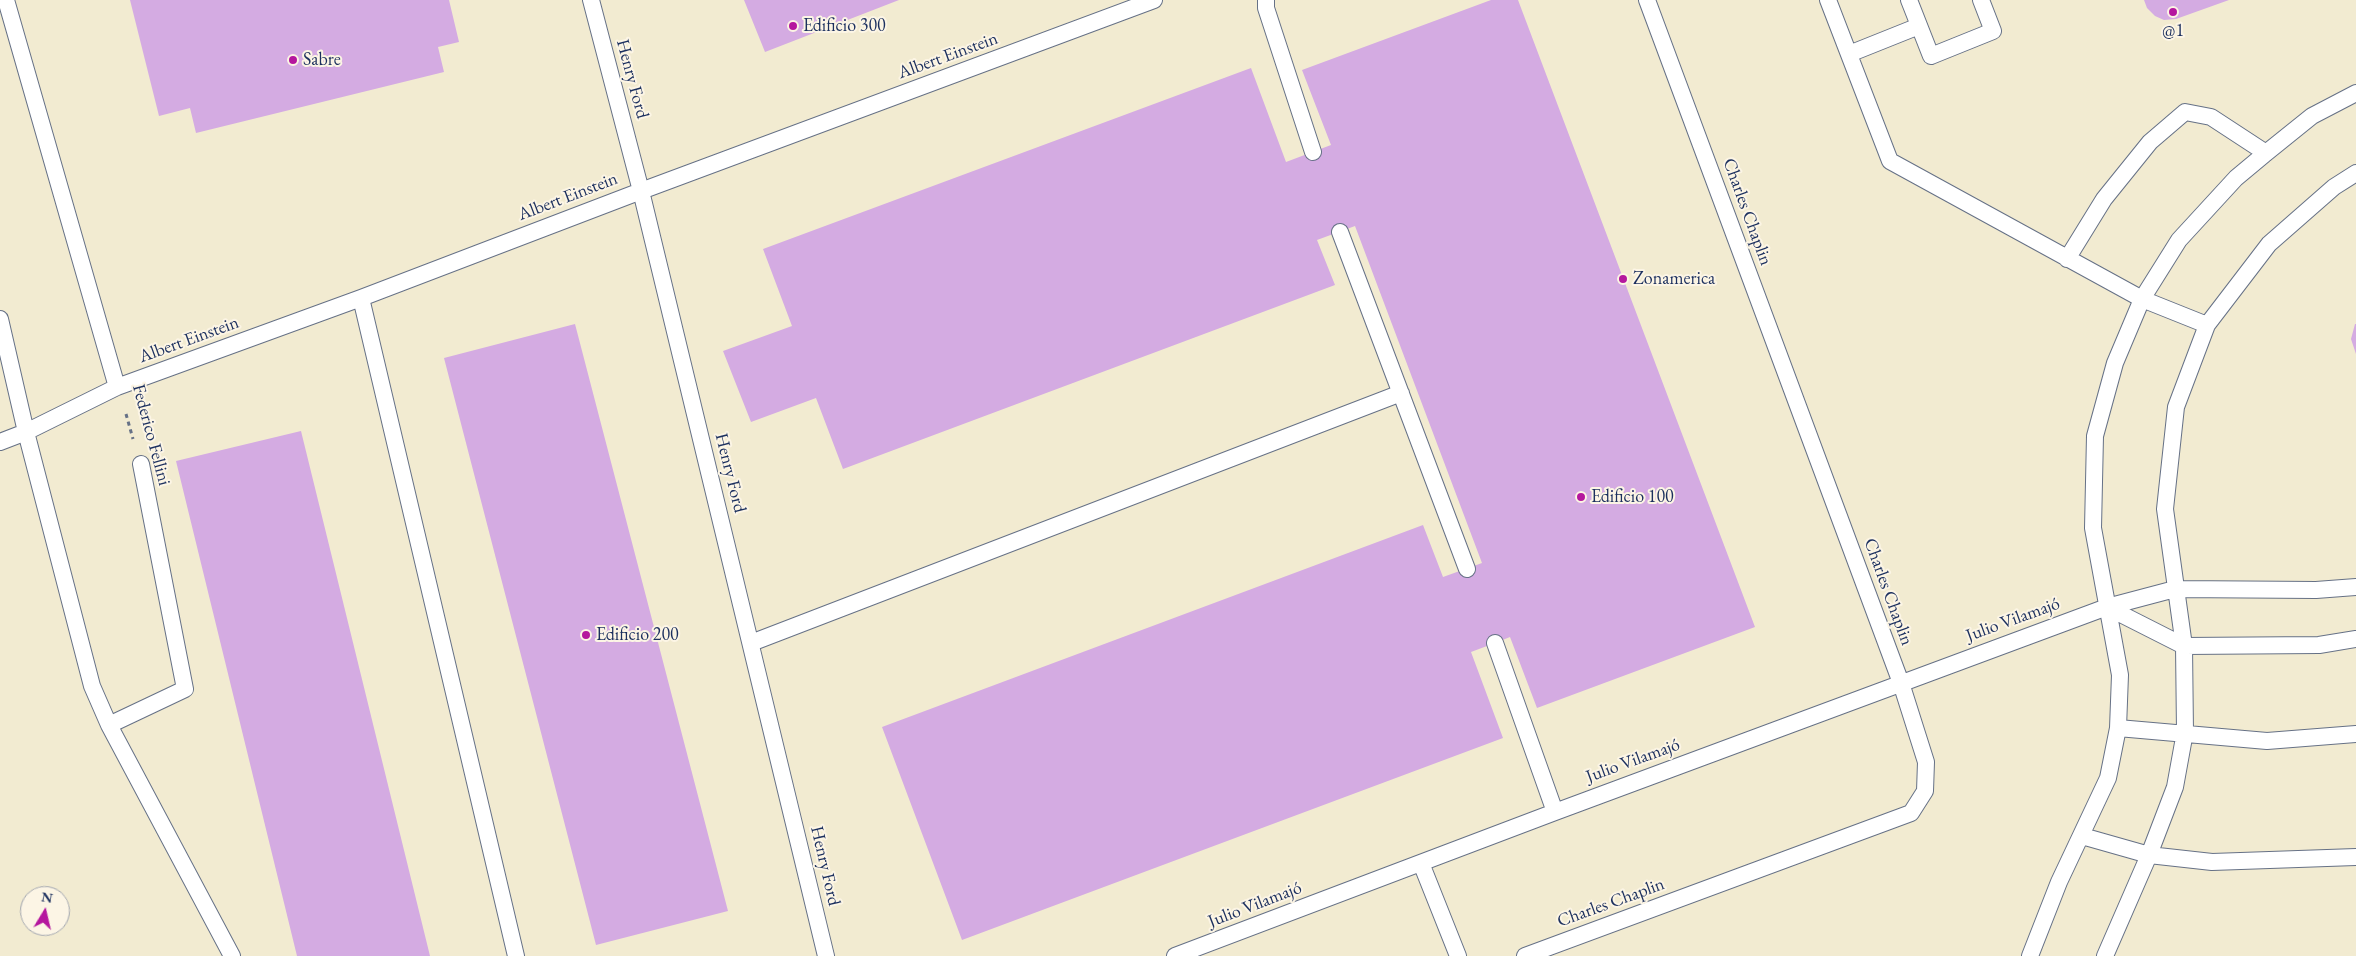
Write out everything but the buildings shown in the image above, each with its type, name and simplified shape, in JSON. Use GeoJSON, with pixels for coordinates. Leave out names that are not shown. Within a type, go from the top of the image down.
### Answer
{"type":"FeatureCollection","features":[{"type":"Feature","properties":{"kind":"lane","name":"Federico Fellini"},"geometry":{"type":"LineString","coordinates":[[6,0],[117,387]]}},
{"type":"Feature","properties":{"kind":"lane","name":"Henry Ford"},"geometry":{"type":"LineString","coordinates":[[591,0],[641,191],[826,956]]}},
{"type":"Feature","properties":{"kind":"lane","name":"Albert Einstein"},"geometry":{"type":"LineString","coordinates":[[0,442],[26,432],[117,387],[361,298],[641,191],[1154,0]]}},
{"type":"Feature","properties":{"kind":"lane"},"geometry":{"type":"LineString","coordinates":[[1266,0],[1266,8],[1313,152]]}},
{"type":"Feature","properties":{"kind":"lane","name":"Charles Chaplin"},"geometry":{"type":"LineString","coordinates":[[1525,956],[1911,813],[1925,791],[1926,762],[1901,683],[1647,0]]}},
{"type":"Feature","properties":{"kind":"lane"},"geometry":{"type":"LineString","coordinates":[[1828,0],[1890,161],[2142,299],[2208,325]]}},
{"type":"Feature","properties":{"kind":"lane"},"geometry":{"type":"LineString","coordinates":[[1909,0],[1931,56],[1993,31],[1981,0]]}},
{"type":"Feature","properties":{"kind":"lane"},"geometry":{"type":"LineString","coordinates":[[1849,54],[1919,26]]}},
{"type":"Feature","properties":{"kind":"lane"},"geometry":{"type":"LineString","coordinates":[[2030,956],[2059,882],[2108,778],[2118,728],[2120,675],[2093,528],[2095,436],[2115,363],[2142,299],[2179,240],[2236,178],[2312,116],[2356,92]]}},
{"type":"Feature","properties":{"kind":"lane"},"geometry":{"type":"LineString","coordinates":[[2068,259],[2104,199],[2150,142],[2185,112],[2211,117],[2266,153]]}},
{"type":"Feature","properties":{"kind":"lane"},"geometry":{"type":"LineString","coordinates":[[2105,956],[2149,855],[2175,787],[2185,732],[2184,646],[2165,509],[2176,407],[2208,325],[2270,244],[2334,187],[2356,173]]}},
{"type":"Feature","properties":{"kind":"lane"},"geometry":{"type":"LineString","coordinates":[[1340,232],[1466,568]]}},
{"type":"Feature","properties":{"kind":"lane"},"geometry":{"type":"LineString","coordinates":[[361,298],[516,956]]}},
{"type":"Feature","properties":{"kind":"lane"},"geometry":{"type":"LineString","coordinates":[[0,319],[26,432],[92,686],[110,726],[232,956]]}},
{"type":"Feature","properties":{"kind":"lane"},"geometry":{"type":"LineString","coordinates":[[751,643],[1401,394]]}},
{"type":"Feature","properties":{"kind":"lane","name":"Federico Fellini"},"geometry":{"type":"LineString","coordinates":[[110,726],[185,689],[141,464]]}},
{"type":"Feature","properties":{"kind":"lane","name":"Julio Vilamajó"},"geometry":{"type":"LineString","coordinates":[[1175,956],[1555,812],[2107,607],[2175,589],[2316,590],[2356,587]]}},
{"type":"Feature","properties":{"kind":"lane"},"geometry":{"type":"LineString","coordinates":[[2107,607],[2184,646],[2319,645],[2356,639]]}},
{"type":"Feature","properties":{"kind":"lane"},"geometry":{"type":"LineString","coordinates":[[1494,643],[1555,812]]}},
{"type":"Feature","properties":{"kind":"lane"},"geometry":{"type":"LineString","coordinates":[[2118,728],[2185,732],[2267,741],[2356,734]]}},
{"type":"Feature","properties":{"kind":"lane"},"geometry":{"type":"LineString","coordinates":[[2082,836],[2149,855],[2212,862],[2356,857]]}},
{"type":"Feature","properties":{"kind":"lane"},"geometry":{"type":"LineString","coordinates":[[1421,863],[1458,956]]}},
{"type":"Feature","properties":{"kind":"path","name":"Federico Fellini"},"geometry":{"type":"LineString","coordinates":[[117,387],[141,464]]}},
{"type":"Feature","properties":{"kind":"place","name":"@1"},"geometry":{"type":"Point","coordinates":[2173,12]}},
{"type":"Feature","properties":{"kind":"place","name":"Edificio 300"},"geometry":{"type":"Point","coordinates":[793,26]}},
{"type":"Feature","properties":{"kind":"place","name":"Sabre"},"geometry":{"type":"Point","coordinates":[293,60]}},
{"type":"Feature","properties":{"kind":"place","name":"Zonamerica"},"geometry":{"type":"Point","coordinates":[1623,279]}},
{"type":"Feature","properties":{"kind":"place","name":"Edificio 100"},"geometry":{"type":"Point","coordinates":[1581,497]}},
{"type":"Feature","properties":{"kind":"place","name":"Edificio 200"},"geometry":{"type":"Point","coordinates":[586,635]}}]}
